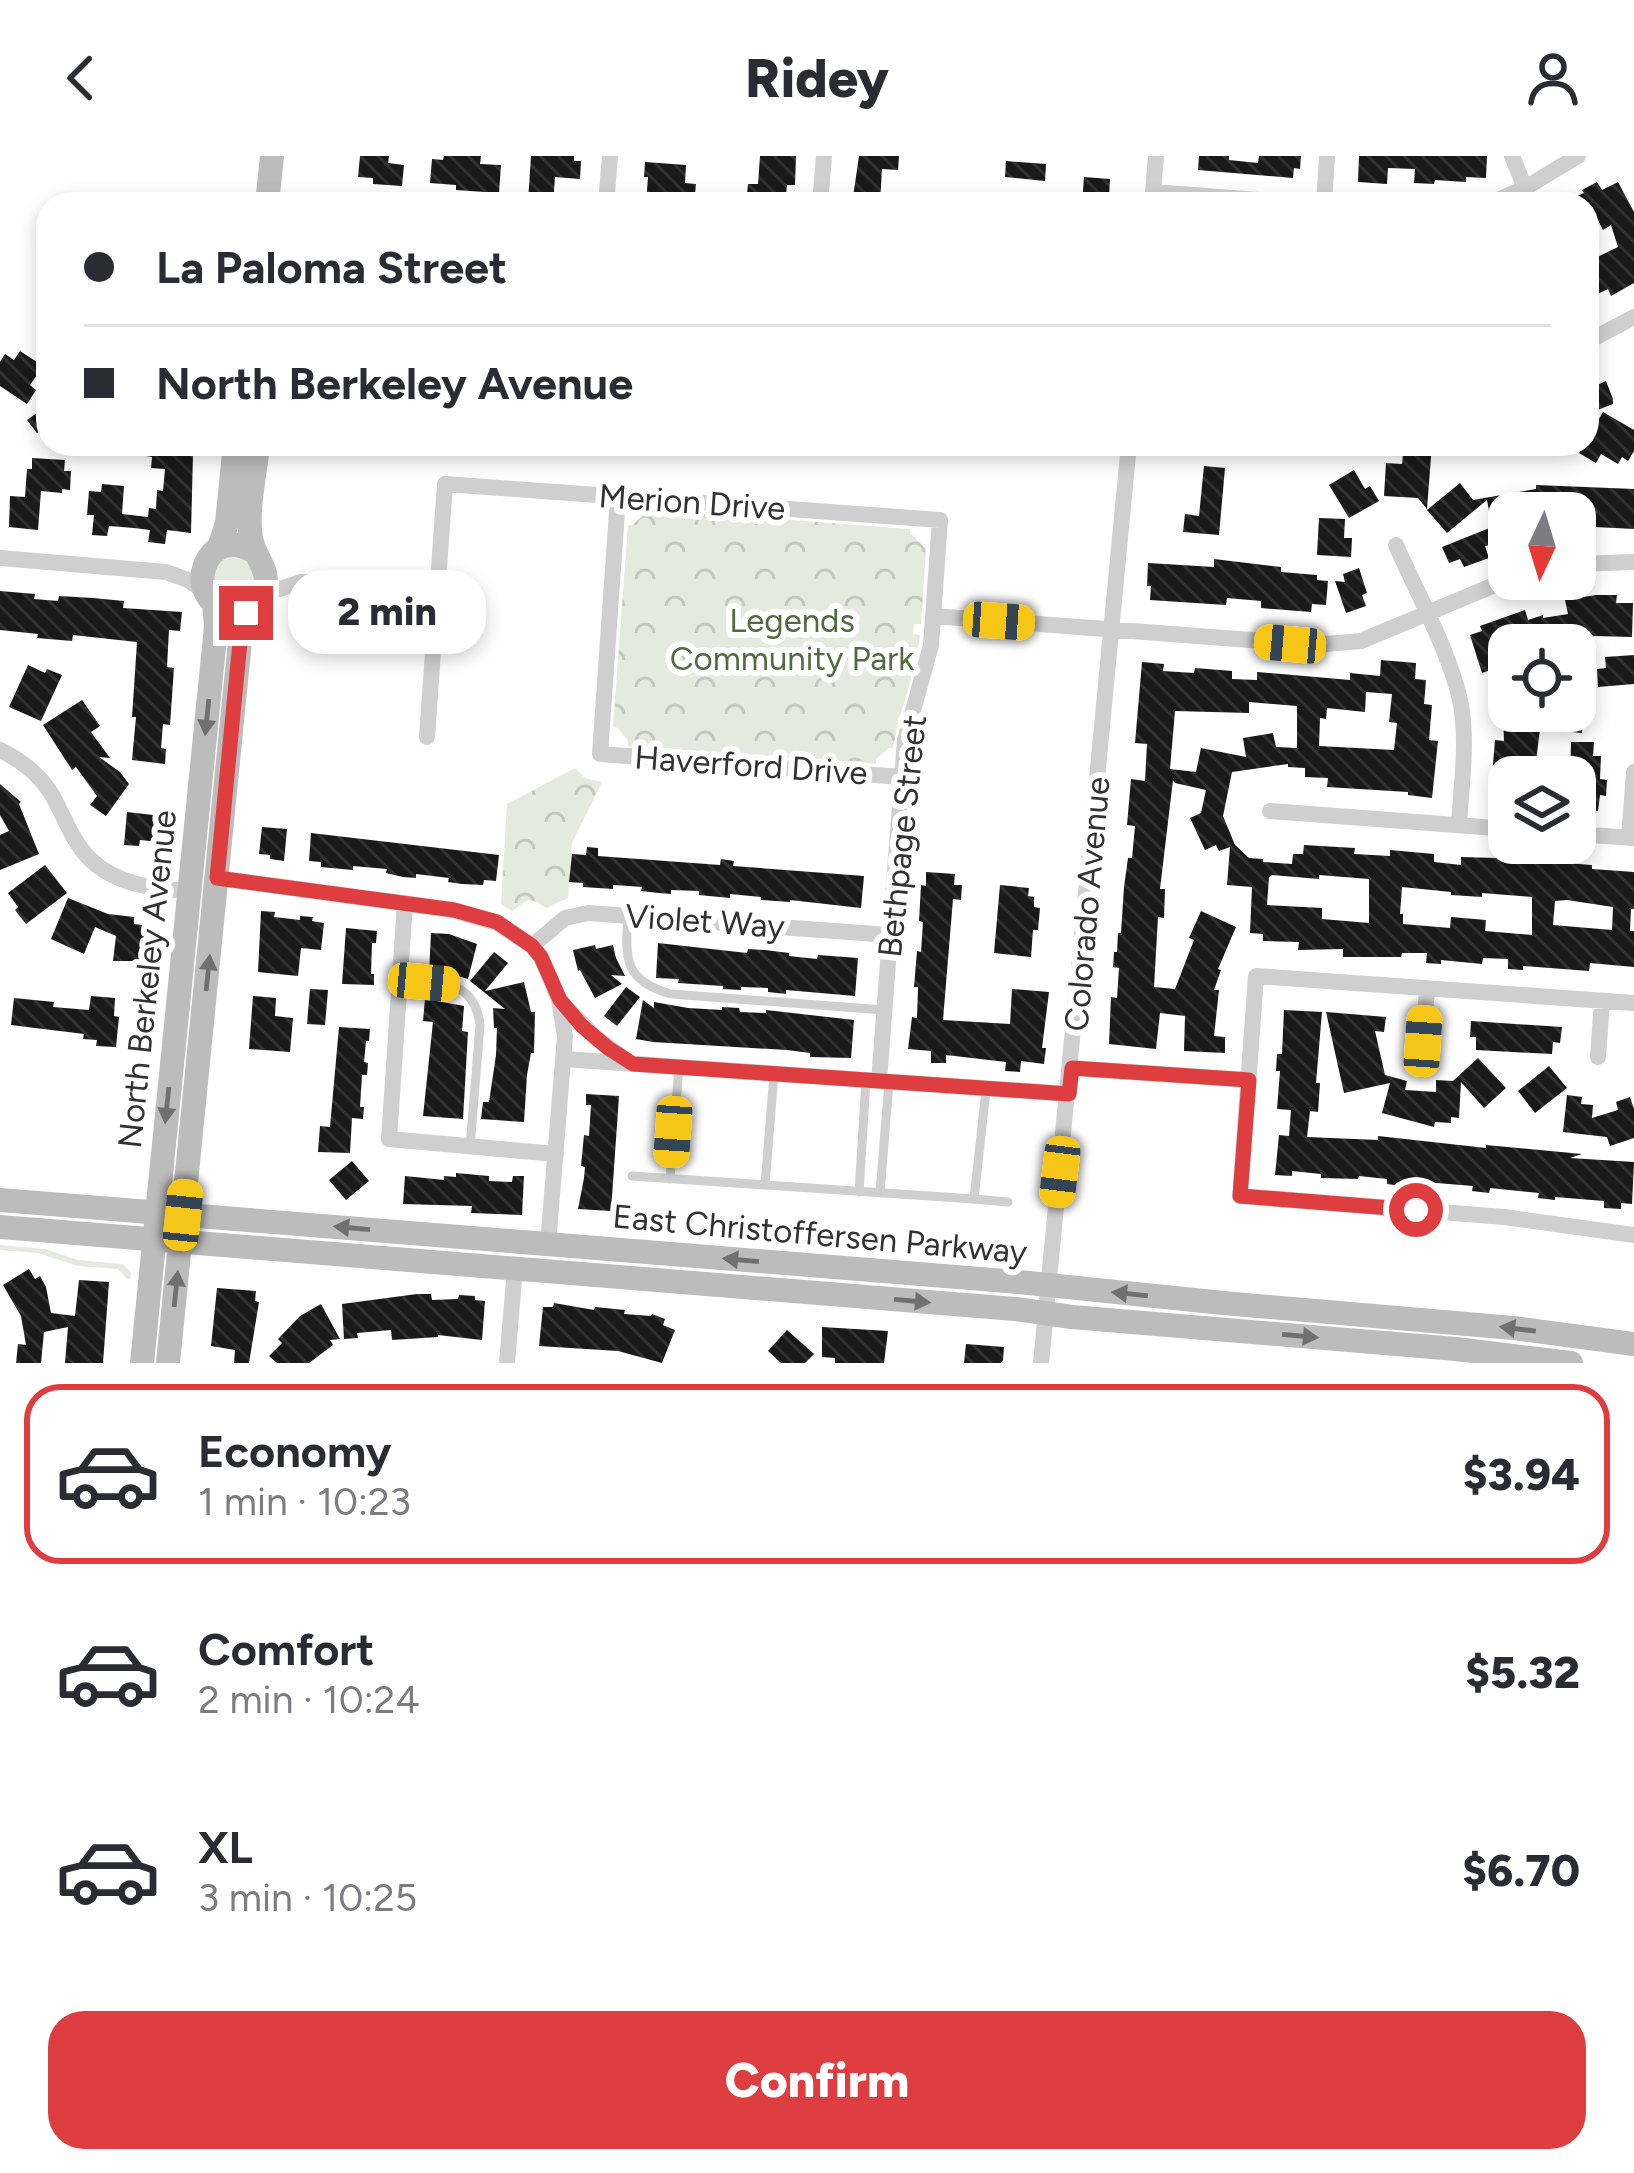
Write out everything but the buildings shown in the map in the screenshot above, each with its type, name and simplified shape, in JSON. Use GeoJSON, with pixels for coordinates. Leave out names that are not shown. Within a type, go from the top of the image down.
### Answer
{"type":"FeatureCollection","features":[{"type":"Feature","properties":{"kind":"street"},"geometry":{"type":"LineString","coordinates":[[268,192],[272,156]]}},
{"type":"Feature","properties":{"kind":"street"},"geometry":{"type":"LineString","coordinates":[[607,192],[610,156]]}},
{"type":"Feature","properties":{"kind":"street"},"geometry":{"type":"LineString","coordinates":[[821,192],[824,156]]}},
{"type":"Feature","properties":{"kind":"street"},"geometry":{"type":"LineString","coordinates":[[1153,192],[1156,156]]}},
{"type":"Feature","properties":{"kind":"street"},"geometry":{"type":"LineString","coordinates":[[1325,192],[1327,156]]}},
{"type":"Feature","properties":{"kind":"street"},"geometry":{"type":"LineString","coordinates":[[1512,156],[1526,188]]}},
{"type":"Feature","properties":{"kind":"street"},"geometry":{"type":"LineString","coordinates":[[1516,192],[1578,156]]}},
{"type":"Feature","properties":{"kind":"street"},"geometry":{"type":"LineString","coordinates":[[1599,336],[1634,317]]}},
{"type":"Feature","properties":{"kind":"street"},"geometry":{"type":"LineString","coordinates":[[210,597],[202,573],[226,529],[235,456]]}},
{"type":"Feature","properties":{"kind":"street"},"geometry":{"type":"LineString","coordinates":[[255,600],[266,579],[250,530],[257,456]]}},
{"type":"Feature","properties":{"kind":"street","name":"Colorado Avenue"},"geometry":{"type":"LineString","coordinates":[[1041,1363],[1129,456]]}},
{"type":"Feature","properties":{"kind":"street","name":"Merion Drive"},"geometry":{"type":"LineString","coordinates":[[437,591],[445,484],[940,520]]}},
{"type":"Feature","properties":{"kind":"street","name":"Haverford Drive"},"geometry":{"type":"LineString","coordinates":[[618,496],[600,754],[902,777]]}},
{"type":"Feature","properties":{"kind":"street","name":"Bethpage Street"},"geometry":{"type":"LineString","coordinates":[[878,1081],[906,735],[929,657],[940,520]]}},
{"type":"Feature","properties":{"kind":"street"},"geometry":{"type":"LineString","coordinates":[[166,572],[238,545],[301,582]]}},
{"type":"Feature","properties":{"kind":"street"},"geometry":{"type":"LineString","coordinates":[[1396,545],[1462,708],[1459,825]]}},
{"type":"Feature","properties":{"kind":"street"},"geometry":{"type":"LineString","coordinates":[[0,558],[166,572],[188,580],[228,608],[301,582],[437,591],[427,737]]}},
{"type":"Feature","properties":{"kind":"street"},"geometry":{"type":"LineString","coordinates":[[1596,563],[1634,562]]}},
{"type":"Feature","properties":{"kind":"street"},"geometry":{"type":"LineString","coordinates":[[934,616],[1314,645],[1360,641],[1488,588]]}},
{"type":"Feature","properties":{"kind":"street","name":"North Berkeley Avenue"},"geometry":{"type":"LineString","coordinates":[[142,1363],[217,622],[210,597]]}},
{"type":"Feature","properties":{"kind":"street","name":"North Berkeley Avenue"},"geometry":{"type":"LineString","coordinates":[[168,1363],[241,632],[255,600]]}},
{"type":"Feature","properties":{"kind":"street"},"geometry":{"type":"LineString","coordinates":[[0,749],[37,775],[76,841],[100,868],[142,886],[189,892]]}},
{"type":"Feature","properties":{"kind":"street"},"geometry":{"type":"LineString","coordinates":[[1596,835],[1632,838],[1634,772]]}},
{"type":"Feature","properties":{"kind":"street"},"geometry":{"type":"LineString","coordinates":[[1270,811],[1488,827]]}},
{"type":"Feature","properties":{"kind":"street"},"geometry":{"type":"LineString","coordinates":[[217,878],[476,915],[497,922],[532,946],[560,1000],[564,1022],[548,1244]]}},
{"type":"Feature","properties":{"kind":"street"},"geometry":{"type":"LineString","coordinates":[[405,903],[389,1139],[556,1154]]}},
{"type":"Feature","properties":{"kind":"street","name":"Violet Way"},"geometry":{"type":"LineString","coordinates":[[532,946],[575,914],[890,935]]}},
{"type":"Feature","properties":{"kind":"street"},"geometry":{"type":"LineString","coordinates":[[1634,1003],[1256,976],[1240,1196],[1504,1217],[1634,1235]]}},
{"type":"Feature","properties":{"kind":"street"},"geometry":{"type":"LineString","coordinates":[[1423,1041],[1427,988]]}},
{"type":"Feature","properties":{"kind":"street"},"geometry":{"type":"LineString","coordinates":[[560,1000],[595,1037],[633,1064]]}},
{"type":"Feature","properties":{"kind":"street"},"geometry":{"type":"LineString","coordinates":[[1598,1057],[1602,1001]]}},
{"type":"Feature","properties":{"kind":"street"},"geometry":{"type":"LineString","coordinates":[[564,1060],[1069,1094]]}},
{"type":"Feature","properties":{"kind":"street"},"geometry":{"type":"LineString","coordinates":[[1072,1068],[1249,1080]]}},
{"type":"Feature","properties":{"kind":"street","name":"East Christoffersen Parkway"},"geometry":{"type":"LineString","coordinates":[[0,1200],[1047,1286],[1513,1328],[1634,1345]]}},
{"type":"Feature","properties":{"kind":"street","name":"East Christoffersen Parkway"},"geometry":{"type":"LineString","coordinates":[[0,1227],[1045,1313],[1571,1363]]}},
{"type":"Feature","properties":{"kind":"street"},"geometry":{"type":"LineString","coordinates":[[507,1363],[515,1268],[520,1259],[596,1261],[615,1250]]}},
{"type":"Feature","properties":{"kind":"lane"},"geometry":{"type":"LineString","coordinates":[[628,916],[626,953],[631,968],[654,989],[884,1010]]}},
{"type":"Feature","properties":{"kind":"lane"},"geometry":{"type":"LineString","coordinates":[[399,981],[461,989],[478,1010],[470,1148]]}},
{"type":"Feature","properties":{"kind":"lane"},"geometry":{"type":"LineString","coordinates":[[670,1179],[679,1067]]}},
{"type":"Feature","properties":{"kind":"lane"},"geometry":{"type":"LineString","coordinates":[[765,1185],[774,1074]]}},
{"type":"Feature","properties":{"kind":"lane"},"geometry":{"type":"LineString","coordinates":[[859,1192],[878,1081]]}},
{"type":"Feature","properties":{"kind":"lane"},"geometry":{"type":"LineString","coordinates":[[878,1081],[880,1193]]}},
{"type":"Feature","properties":{"kind":"lane"},"geometry":{"type":"LineString","coordinates":[[974,1199],[986,1090]]}},
{"type":"Feature","properties":{"kind":"lane"},"geometry":{"type":"LineString","coordinates":[[632,1176],[1008,1202]]}},
{"type":"Feature","properties":{"kind":"green space","name":"Legends Community Park"},"geometry":{"type":"Polygon","coordinates":[[[645,509],[910,529],[926,549],[921,624],[914,624],[913,634],[920,635],[918,649],[893,748],[876,759],[876,764],[628,746],[613,727],[628,525],[645,514],[645,509]]]}},
{"type":"Feature","properties":{"kind":"green space"},"geometry":{"type":"Polygon","coordinates":[[[228,551],[258,565],[250,597],[218,597],[210,567],[228,551]]]}},
{"type":"Feature","properties":{"kind":"green space"},"geometry":{"type":"Polygon","coordinates":[[[575,768],[585,778],[602,782],[572,843],[568,898],[546,908],[528,900],[512,911],[501,904],[507,804],[575,768]]]}},
{"type":"Feature","properties":{"kind":"green space"},"geometry":{"type":"Polygon","coordinates":[[[0,1245],[123,1264],[130,1279],[118,1269],[78,1266],[38,1253],[0,1250],[0,1245]]]}},
{"type":"Feature","properties":{"kind":"route"},"geometry":{"type":"LineString","coordinates":[[246,613],[217,878],[454,910],[497,922],[541,957],[560,1000],[582,1026],[633,1064],[1069,1094],[1072,1068],[1249,1080],[1240,1196],[1416,1210]]}}]}
